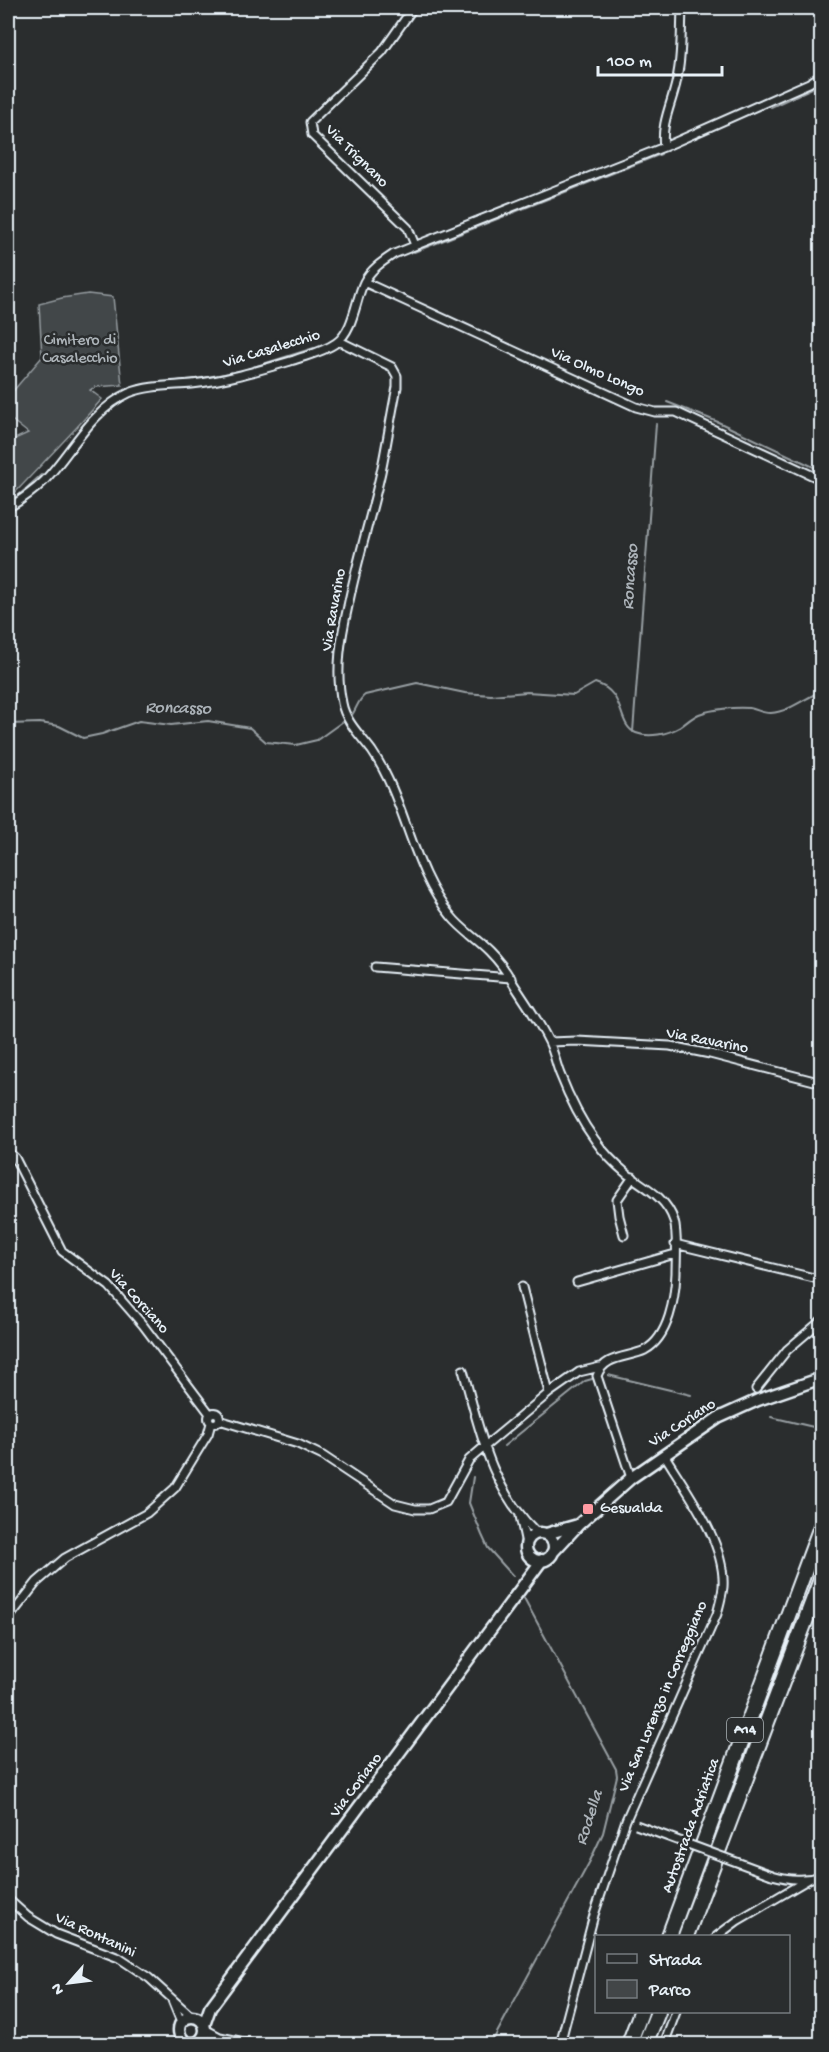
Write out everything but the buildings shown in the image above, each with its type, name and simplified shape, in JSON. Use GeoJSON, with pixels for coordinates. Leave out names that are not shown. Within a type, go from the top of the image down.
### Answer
{"type":"FeatureCollection","features":[{"type":"Feature","properties":{"kind":"highway","name":"Autostrada Adriatica"},"geometry":{"type":"LineString","coordinates":[[669,1935],[822,1524]]}},
{"type":"Feature","properties":{"kind":"highway","name":"Autostrada Adriatica"},"geometry":{"type":"LineString","coordinates":[[686,1935],[822,1577]]}},
{"type":"Feature","properties":{"kind":"highway"},"geometry":{"type":"LineString","coordinates":[[629,2044],[641,2013]]}},
{"type":"Feature","properties":{"kind":"highway"},"geometry":{"type":"LineString","coordinates":[[645,2044],[658,2013]]}},
{"type":"Feature","properties":{"kind":"main road","name":"Via Coriano"},"geometry":{"type":"LineString","coordinates":[[552,1553],[578,1524],[631,1478],[718,1418],[758,1400],[822,1378]]}},
{"type":"Feature","properties":{"kind":"main road","name":"Via Coriano"},"geometry":{"type":"LineString","coordinates":[[542,1534],[578,1524]]}},
{"type":"Feature","properties":{"kind":"main road"},"geometry":{"type":"LineString","coordinates":[[527,1549],[534,1559],[542,1560],[552,1553],[553,1544],[542,1534],[530,1537],[527,1549],[528,1581]]}},
{"type":"Feature","properties":{"kind":"main road","name":"Via Coriano"},"geometry":{"type":"LineString","coordinates":[[194,2043],[204,2027],[210,2008],[542,1560]]}},
{"type":"Feature","properties":{"kind":"main road","name":"Via Coriano"},"geometry":{"type":"LineString","coordinates":[[181,2022],[210,2008]]}},
{"type":"Feature","properties":{"kind":"main road"},"geometry":{"type":"LineString","coordinates":[[193,2017],[204,2027]]}},
{"type":"Feature","properties":{"kind":"main road"},"geometry":{"type":"LineString","coordinates":[[181,2022],[177,2039],[194,2043]]}},
{"type":"Feature","properties":{"kind":"street","name":"Via Trignano"},"geometry":{"type":"LineString","coordinates":[[413,8],[382,52],[310,122],[312,135],[408,228],[416,245]]}},
{"type":"Feature","properties":{"kind":"street"},"geometry":{"type":"LineString","coordinates":[[664,147],[664,125],[678,74],[682,8]]}},
{"type":"Feature","properties":{"kind":"street","name":"Via Casalecchio"},"geometry":{"type":"LineString","coordinates":[[8,508],[26,497],[44,481],[99,414],[129,393],[154,387],[238,377],[325,350],[345,334],[364,282],[376,267],[394,254],[664,147],[822,75]]}},
{"type":"Feature","properties":{"kind":"street","name":"Via Olmo Longo"},"geometry":{"type":"LineString","coordinates":[[364,282],[636,407],[655,412],[676,412],[822,480]]}},
{"type":"Feature","properties":{"kind":"street","name":"Via Ravarino"},"geometry":{"type":"LineString","coordinates":[[339,341],[392,367],[397,376],[397,387],[381,471],[340,645],[339,678],[342,705],[386,776],[431,889],[452,918],[490,952],[511,978],[549,1042],[571,1098],[594,1139],[606,1154],[650,1189],[670,1211],[676,1225],[676,1275],[673,1295],[662,1333],[654,1343],[644,1350],[612,1360],[600,1367],[579,1372],[549,1393],[484,1447]]}},
{"type":"Feature","properties":{"kind":"street"},"geometry":{"type":"LineString","coordinates":[[375,967],[511,978]]}},
{"type":"Feature","properties":{"kind":"street","name":"Via Ravarino"},"geometry":{"type":"LineString","coordinates":[[549,1042],[577,1041],[670,1046],[822,1083]]}},
{"type":"Feature","properties":{"kind":"street","name":"Via Corciano"},"geometry":{"type":"LineString","coordinates":[[8,1152],[15,1158],[62,1251],[109,1286],[143,1325],[210,1414],[217,1414],[219,1420],[298,1444],[323,1456],[395,1504],[415,1509],[429,1509],[446,1502],[469,1460],[484,1447]]}},
{"type":"Feature","properties":{"kind":"street"},"geometry":{"type":"LineString","coordinates":[[624,1235],[617,1200],[633,1177]]}},
{"type":"Feature","properties":{"kind":"street"},"geometry":{"type":"LineString","coordinates":[[675,1244],[822,1280]]}},
{"type":"Feature","properties":{"kind":"street"},"geometry":{"type":"LineString","coordinates":[[577,1282],[675,1254]]}},
{"type":"Feature","properties":{"kind":"street"},"geometry":{"type":"LineString","coordinates":[[522,1287],[549,1393]]}},
{"type":"Feature","properties":{"kind":"street"},"geometry":{"type":"LineString","coordinates":[[756,1389],[787,1350],[822,1320]]}},
{"type":"Feature","properties":{"kind":"street"},"geometry":{"type":"LineString","coordinates":[[600,1367],[597,1376],[599,1386],[631,1478]]}},
{"type":"Feature","properties":{"kind":"street"},"geometry":{"type":"LineString","coordinates":[[463,1370],[491,1467],[520,1516],[527,1549]]}},
{"type":"Feature","properties":{"kind":"street"},"geometry":{"type":"LineString","coordinates":[[8,1619],[37,1582],[64,1558],[147,1513],[175,1488],[208,1434],[211,1423],[208,1419],[210,1414]]}},
{"type":"Feature","properties":{"kind":"street"},"geometry":{"type":"LineString","coordinates":[[211,1423],[215,1424],[219,1420]]}},
{"type":"Feature","properties":{"kind":"street","name":"Via San Lorenzo in Correggiano"},"geometry":{"type":"LineString","coordinates":[[560,2044],[594,1915],[626,1820],[717,1614],[723,1588],[722,1565],[715,1542],[663,1454]]}},
{"type":"Feature","properties":{"kind":"street"},"geometry":{"type":"LineString","coordinates":[[520,1516],[542,1534]]}},
{"type":"Feature","properties":{"kind":"street"},"geometry":{"type":"LineString","coordinates":[[626,1820],[772,1875],[789,1880],[809,1880]]}},
{"type":"Feature","properties":{"kind":"street"},"geometry":{"type":"LineString","coordinates":[[718,1935],[737,1921],[809,1880],[822,1876]]}},
{"type":"Feature","properties":{"kind":"street","name":"Via Rontanini"},"geometry":{"type":"LineString","coordinates":[[8,1899],[28,1917],[56,1934],[119,1958],[149,1978],[193,2017]]}},
{"type":"Feature","properties":{"kind":"street","name":"Via Rontanini"},"geometry":{"type":"LineString","coordinates":[[171,1998],[181,2022]]}},
{"type":"Feature","properties":{"kind":"street"},"geometry":{"type":"LineString","coordinates":[[664,2044],[676,2013]]}},
{"type":"Feature","properties":{"kind":"street"},"geometry":{"type":"LineString","coordinates":[[204,2027],[220,2037],[254,2044]]}},
{"type":"Feature","properties":{"kind":"street"},"geometry":{"type":"LineString","coordinates":[[194,2043],[220,2037]]}},
{"type":"Feature","properties":{"kind":"green space","name":"Cimitero di Casalecchio"},"geometry":{"type":"Polygon","coordinates":[[[88,294],[113,297],[122,385],[95,387],[90,390],[102,399],[11,497],[8,494],[8,442],[28,433],[8,417],[8,397],[42,357],[39,304],[88,294]]]}},
{"type":"Feature","properties":{"kind":"waterway","name":"Roncasso"},"geometry":{"type":"LineString","coordinates":[[771,107],[812,88]]}},
{"type":"Feature","properties":{"kind":"waterway","name":"Roncasso"},"geometry":{"type":"LineString","coordinates":[[414,252],[661,154]]}},
{"type":"Feature","properties":{"kind":"waterway","name":"Roncasso"},"geometry":{"type":"LineString","coordinates":[[139,385],[196,379],[241,371],[314,348]]}},
{"type":"Feature","properties":{"kind":"waterway","name":"Roncasso"},"geometry":{"type":"LineString","coordinates":[[667,402],[718,422],[822,471]]}},
{"type":"Feature","properties":{"kind":"waterway","name":"Roncasso"},"geometry":{"type":"LineString","coordinates":[[633,732],[656,424]]}},
{"type":"Feature","properties":{"kind":"waterway","name":"Roncasso"},"geometry":{"type":"LineString","coordinates":[[8,502],[17,497],[41,475]]}},
{"type":"Feature","properties":{"kind":"waterway","name":"Roncasso"},"geometry":{"type":"LineString","coordinates":[[352,715],[365,695],[417,683],[465,693],[491,695],[527,692],[574,695],[595,683],[612,693],[630,729],[636,733],[652,735],[680,727],[696,715],[705,712],[743,708],[771,713],[789,708],[817,693],[822,694]]}},
{"type":"Feature","properties":{"kind":"waterway","name":"Roncasso"},"geometry":{"type":"LineString","coordinates":[[8,724],[40,723],[59,726],[83,738],[139,721],[171,725],[208,721],[250,728],[266,742],[296,745],[317,740],[342,722]]}},
{"type":"Feature","properties":{"kind":"waterway","name":"Rodella"},"geometry":{"type":"LineString","coordinates":[[608,1375],[691,1395]]}},
{"type":"Feature","properties":{"kind":"waterway","name":"Rodella"},"geometry":{"type":"LineString","coordinates":[[504,1446],[585,1381],[592,1379]]}},
{"type":"Feature","properties":{"kind":"waterway","name":"Rodella"},"geometry":{"type":"LineString","coordinates":[[771,1417],[822,1429]]}},
{"type":"Feature","properties":{"kind":"waterway","name":"Rodella"},"geometry":{"type":"LineString","coordinates":[[473,1477],[469,1503],[488,1548],[513,1576]]}},
{"type":"Feature","properties":{"kind":"waterway","name":"Rodella"},"geometry":{"type":"LineString","coordinates":[[491,2044],[590,1861],[603,1833],[617,1776],[616,1769],[524,1598]]}},
{"type":"Feature","properties":{"kind":"place","name":"Gesualda"},"geometry":{"type":"Point","coordinates":[588,1509]}}]}
